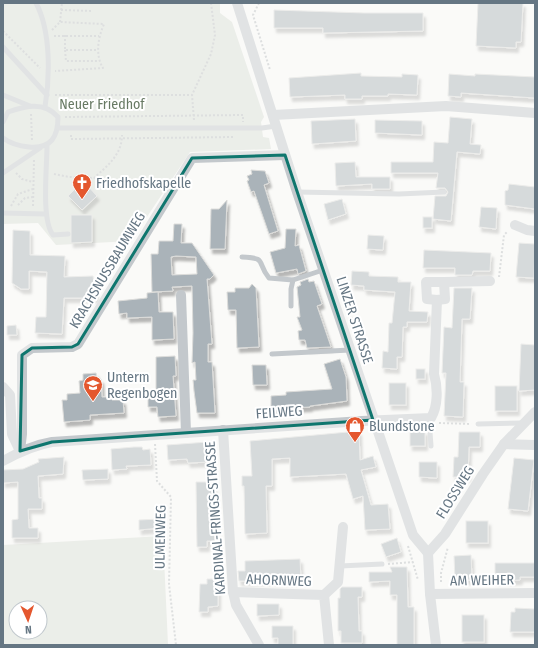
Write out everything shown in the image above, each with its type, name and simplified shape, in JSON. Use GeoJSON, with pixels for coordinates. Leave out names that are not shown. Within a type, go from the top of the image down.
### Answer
{"type":"FeatureCollection","features":[{"type":"Feature","properties":{"kind":"street","name":"LINZER STRASSE"},"geometry":{"type":"LineString","coordinates":[[238,3],[285,155],[373,420],[413,535],[428,553]]}},
{"type":"Feature","properties":{"kind":"street"},"geometry":{"type":"LineString","coordinates":[[273,115],[446,106],[535,113]]}},
{"type":"Feature","properties":{"kind":"street","name":"KRACHSNUSSBAUMWEG"},"geometry":{"type":"LineString","coordinates":[[20,451],[22,434],[22,355],[32,348],[72,347],[78,344],[192,158],[285,155]]}},
{"type":"Feature","properties":{"kind":"street"},"geometry":{"type":"LineString","coordinates":[[515,225],[527,230],[535,231]]}},
{"type":"Feature","properties":{"kind":"street"},"geometry":{"type":"LineString","coordinates":[[444,282],[445,299],[427,299],[426,282],[490,281]]}},
{"type":"Feature","properties":{"kind":"street"},"geometry":{"type":"LineString","coordinates":[[181,295],[186,432]]}},
{"type":"Feature","properties":{"kind":"street"},"geometry":{"type":"LineString","coordinates":[[430,418],[436,410],[436,383],[434,374],[437,300]]}},
{"type":"Feature","properties":{"kind":"street"},"geometry":{"type":"LineString","coordinates":[[3,387],[10,395],[12,434],[20,451],[3,461]]}},
{"type":"Feature","properties":{"kind":"street","name":"FLOSSWEG"},"geometry":{"type":"LineString","coordinates":[[428,553],[445,534],[504,444],[535,412]]}},
{"type":"Feature","properties":{"kind":"street","name":"FEILWEG"},"geometry":{"type":"LineString","coordinates":[[20,451],[39,444],[52,442],[373,420],[430,418]]}},
{"type":"Feature","properties":{"kind":"street","name":"KARDINAL-FRINGS-STRASSE"},"geometry":{"type":"LineString","coordinates":[[223,430],[233,592],[236,604],[260,645]]}},
{"type":"Feature","properties":{"kind":"street"},"geometry":{"type":"LineString","coordinates":[[504,444],[535,445]]}},
{"type":"Feature","properties":{"kind":"street","name":"AHORNWEG"},"geometry":{"type":"LineString","coordinates":[[233,592],[324,595],[338,582],[343,527]]}},
{"type":"Feature","properties":{"kind":"street"},"geometry":{"type":"LineString","coordinates":[[428,553],[430,594],[436,645]]}},
{"type":"Feature","properties":{"kind":"street","name":"AM WEIHER"},"geometry":{"type":"LineString","coordinates":[[430,594],[535,593]]}},
{"type":"Feature","properties":{"kind":"street","name":"AHORNWEG"},"geometry":{"type":"LineString","coordinates":[[324,595],[329,645]]}},
{"type":"Feature","properties":{"kind":"lane"},"geometry":{"type":"LineString","coordinates":[[36,3],[46,36],[48,74],[45,107]]}},
{"type":"Feature","properties":{"kind":"lane"},"geometry":{"type":"LineString","coordinates":[[3,47],[47,95]]}},
{"type":"Feature","properties":{"kind":"lane"},"geometry":{"type":"LineString","coordinates":[[3,95],[30,106],[45,107],[58,117],[58,128],[52,140],[46,146],[33,149],[20,146],[3,138]]}},
{"type":"Feature","properties":{"kind":"lane"},"geometry":{"type":"LineString","coordinates":[[3,122],[8,112],[30,106]]}},
{"type":"Feature","properties":{"kind":"lane"},"geometry":{"type":"LineString","coordinates":[[58,128],[262,128],[276,126]]}},
{"type":"Feature","properties":{"kind":"lane"},"geometry":{"type":"LineString","coordinates":[[46,146],[47,172],[45,214],[49,230],[53,235],[68,234]]}},
{"type":"Feature","properties":{"kind":"lane"},"geometry":{"type":"LineString","coordinates":[[3,174],[33,149]]}},
{"type":"Feature","properties":{"kind":"lane"},"geometry":{"type":"LineString","coordinates":[[297,192],[399,194],[444,192]]}},
{"type":"Feature","properties":{"kind":"lane"},"geometry":{"type":"LineString","coordinates":[[3,213],[45,214]]}},
{"type":"Feature","properties":{"kind":"lane"},"geometry":{"type":"LineString","coordinates":[[242,257],[257,258],[260,260],[269,278],[293,280],[323,270]]}},
{"type":"Feature","properties":{"kind":"lane"},"geometry":{"type":"LineString","coordinates":[[291,306],[290,289],[293,280]]}},
{"type":"Feature","properties":{"kind":"lane"},"geometry":{"type":"LineString","coordinates":[[272,354],[350,350]]}},
{"type":"Feature","properties":{"kind":"lane"},"geometry":{"type":"LineString","coordinates":[[430,418],[431,446]]}},
{"type":"Feature","properties":{"kind":"lane"},"geometry":{"type":"LineString","coordinates":[[478,424],[524,423]]}},
{"type":"Feature","properties":{"kind":"lane"},"geometry":{"type":"LineString","coordinates":[[340,566],[382,564]]}},
{"type":"Feature","properties":{"kind":"path"},"geometry":{"type":"LineString","coordinates":[[46,36],[60,22],[62,3]]}},
{"type":"Feature","properties":{"kind":"path"},"geometry":{"type":"LineString","coordinates":[[194,115],[192,95],[197,80],[211,54],[215,35],[211,3]]}},
{"type":"Feature","properties":{"kind":"path"},"geometry":{"type":"LineString","coordinates":[[259,3],[253,15],[259,34]]}},
{"type":"Feature","properties":{"kind":"path"},"geometry":{"type":"LineString","coordinates":[[61,10],[93,11]]}},
{"type":"Feature","properties":{"kind":"path"},"geometry":{"type":"LineString","coordinates":[[3,31],[48,74],[103,68],[98,61],[98,50],[99,36],[104,24],[60,22]]}},
{"type":"Feature","properties":{"kind":"path"},"geometry":{"type":"LineString","coordinates":[[65,35],[66,61],[98,61]]}},
{"type":"Feature","properties":{"kind":"path"},"geometry":{"type":"LineString","coordinates":[[46,36],[99,36]]}},
{"type":"Feature","properties":{"kind":"path"},"geometry":{"type":"LineString","coordinates":[[65,50],[98,50]]}},
{"type":"Feature","properties":{"kind":"path"},"geometry":{"type":"LineString","coordinates":[[47,95],[192,95]]}},
{"type":"Feature","properties":{"kind":"path"},"geometry":{"type":"LineString","coordinates":[[30,106],[34,182],[33,213]]}},
{"type":"Feature","properties":{"kind":"path"},"geometry":{"type":"LineString","coordinates":[[58,117],[243,114]]}},
{"type":"Feature","properties":{"kind":"path"},"geometry":{"type":"LineString","coordinates":[[47,172],[69,177],[94,178],[114,158],[122,147],[122,127]]}},
{"type":"Feature","properties":{"kind":"path"},"geometry":{"type":"LineString","coordinates":[[12,168],[22,179],[34,182]]}},
{"type":"Feature","properties":{"kind":"path"},"geometry":{"type":"LineString","coordinates":[[10,213],[15,197],[22,192],[33,189]]}},
{"type":"Feature","properties":{"kind":"path"},"geometry":{"type":"LineString","coordinates":[[17,213],[21,201],[25,198],[33,197]]}},
{"type":"Feature","properties":{"kind":"path"},"geometry":{"type":"LineString","coordinates":[[490,281],[499,279],[504,234],[515,225]]}},
{"type":"Feature","properties":{"kind":"path"},"geometry":{"type":"LineString","coordinates":[[430,418],[438,423],[447,425],[478,424]]}},
{"type":"Feature","properties":{"kind":"path","name":"ULMENWEG"},"geometry":{"type":"LineString","coordinates":[[154,435],[157,481],[170,497],[169,584],[176,645]]}},
{"type":"Feature","properties":{"kind":"path"},"geometry":{"type":"LineString","coordinates":[[441,595],[441,573],[450,540],[445,534]]}},
{"type":"Feature","properties":{"kind":"path"},"geometry":{"type":"LineString","coordinates":[[407,542],[419,582]]}},
{"type":"Feature","properties":{"kind":"path"},"geometry":{"type":"LineString","coordinates":[[382,564],[413,562]]}},
{"type":"Feature","properties":{"kind":"highlighted area"},"geometry":{"type":"Polygon","coordinates":[[[285,155],[373,420],[52,442],[20,451],[22,355],[32,348],[72,347],[78,344],[192,158],[285,155]]]}},
{"type":"Feature","properties":{"kind":"green space","name":"Neuer Friedhof"},"geometry":{"type":"Polygon","coordinates":[[[3,3],[220,3],[220,13],[232,22],[264,117],[261,122],[263,137],[269,138],[271,149],[190,152],[131,241],[56,245],[38,223],[3,224],[3,3]]]}},
{"type":"Feature","properties":{"kind":"green space"},"geometry":{"type":"Polygon","coordinates":[[[163,536],[168,645],[3,645],[3,545],[163,536]]]}},
{"type":"Feature","properties":{"kind":"building"},"geometry":{"type":"Polygon","coordinates":[[[478,3],[523,3],[521,42],[516,42],[516,48],[476,46],[478,3]]]}},
{"type":"Feature","properties":{"kind":"building"},"geometry":{"type":"Polygon","coordinates":[[[274,10],[423,13],[423,31],[323,33],[323,28],[274,28],[274,10]]]}},
{"type":"Feature","properties":{"kind":"building"},"geometry":{"type":"Polygon","coordinates":[[[361,73],[361,76],[402,77],[402,74],[418,75],[417,95],[388,94],[388,96],[362,96],[362,99],[345,99],[345,95],[290,97],[289,78],[361,73]]]}},
{"type":"Feature","properties":{"kind":"building"},"geometry":{"type":"Polygon","coordinates":[[[449,74],[535,77],[535,98],[461,93],[461,97],[448,96],[449,74]]]}},
{"type":"Feature","properties":{"kind":"building"},"geometry":{"type":"Polygon","coordinates":[[[450,117],[472,119],[470,144],[481,145],[480,154],[457,152],[451,221],[433,219],[435,196],[446,196],[448,192],[445,188],[436,188],[438,173],[391,173],[391,162],[433,162],[434,142],[448,143],[450,117]]]}},
{"type":"Feature","properties":{"kind":"building"},"geometry":{"type":"Polygon","coordinates":[[[355,119],[356,141],[312,144],[311,121],[355,119]]]}},
{"type":"Feature","properties":{"kind":"building"},"geometry":{"type":"Polygon","coordinates":[[[375,120],[422,121],[422,135],[375,133],[375,120]]]}},
{"type":"Feature","properties":{"kind":"building"},"geometry":{"type":"Polygon","coordinates":[[[355,162],[356,177],[390,177],[390,189],[372,189],[372,184],[336,186],[335,163],[355,162]]]}},
{"type":"Feature","properties":{"kind":"building"},"geometry":{"type":"Polygon","coordinates":[[[251,170],[265,171],[269,183],[264,185],[278,231],[269,234],[254,191],[251,192],[247,181],[249,180],[247,176],[252,174],[251,170]]]}},
{"type":"Feature","properties":{"kind":"building"},"geometry":{"type":"Polygon","coordinates":[[[509,184],[535,187],[535,209],[505,205],[505,191],[508,190],[509,184]]]}},
{"type":"Feature","properties":{"kind":"building","name":"Friedhofskapelle"},"geometry":{"type":"Polygon","coordinates":[[[79,185],[87,185],[97,196],[82,210],[68,196],[79,185]]]}},
{"type":"Feature","properties":{"kind":"building"},"geometry":{"type":"Polygon","coordinates":[[[342,199],[346,214],[328,220],[324,204],[342,199]]]}},
{"type":"Feature","properties":{"kind":"building"},"geometry":{"type":"Polygon","coordinates":[[[227,200],[225,249],[210,249],[211,209],[219,209],[227,200]]]}},
{"type":"Feature","properties":{"kind":"building"},"geometry":{"type":"Polygon","coordinates":[[[481,207],[497,208],[496,229],[479,227],[481,207]]]}},
{"type":"Feature","properties":{"kind":"building"},"geometry":{"type":"Polygon","coordinates":[[[71,215],[92,215],[92,242],[71,243],[71,215]]]}},
{"type":"Feature","properties":{"kind":"building"},"geometry":{"type":"Polygon","coordinates":[[[423,217],[432,217],[432,228],[423,228],[423,217]]]}},
{"type":"Feature","properties":{"kind":"building"},"geometry":{"type":"Polygon","coordinates":[[[174,224],[182,224],[181,243],[192,243],[214,275],[210,279],[207,279],[212,344],[208,344],[208,362],[212,362],[215,413],[197,413],[193,380],[196,380],[195,362],[192,363],[192,286],[172,287],[173,291],[152,292],[151,254],[158,254],[159,241],[173,241],[174,224]],[[171,257],[172,275],[197,274],[196,257],[171,257]]]}},
{"type":"Feature","properties":{"kind":"building"},"geometry":{"type":"Polygon","coordinates":[[[286,229],[296,229],[295,246],[299,245],[306,271],[298,274],[297,269],[276,273],[270,252],[285,248],[286,229]]]}},
{"type":"Feature","properties":{"kind":"building"},"geometry":{"type":"Polygon","coordinates":[[[13,230],[30,231],[30,255],[65,256],[64,277],[93,276],[96,298],[64,298],[62,334],[35,333],[36,317],[46,317],[47,272],[29,271],[29,289],[21,289],[12,283],[13,230]]]}},
{"type":"Feature","properties":{"kind":"building"},"geometry":{"type":"Polygon","coordinates":[[[368,235],[384,236],[383,250],[367,249],[368,235]]]}},
{"type":"Feature","properties":{"kind":"building"},"geometry":{"type":"Polygon","coordinates":[[[519,243],[535,244],[534,278],[516,277],[519,243]]]}},
{"type":"Feature","properties":{"kind":"building"},"geometry":{"type":"Polygon","coordinates":[[[424,250],[491,253],[490,271],[473,271],[472,275],[455,275],[455,268],[423,268],[424,250]]]}},
{"type":"Feature","properties":{"kind":"building"},"geometry":{"type":"Polygon","coordinates":[[[352,271],[369,272],[369,276],[398,277],[398,282],[411,282],[409,311],[428,312],[427,322],[407,322],[407,327],[403,327],[402,357],[397,357],[397,369],[382,368],[383,351],[388,352],[389,323],[392,323],[395,292],[364,290],[364,286],[351,285],[352,271]]]}},
{"type":"Feature","properties":{"kind":"building"},"geometry":{"type":"Polygon","coordinates":[[[308,279],[309,282],[314,281],[322,304],[317,306],[331,347],[307,348],[305,340],[299,340],[298,331],[302,330],[297,317],[300,317],[297,287],[301,285],[300,282],[308,279]]]}},
{"type":"Feature","properties":{"kind":"building"},"geometry":{"type":"Polygon","coordinates":[[[252,284],[256,288],[259,347],[237,348],[236,310],[228,310],[227,292],[235,292],[235,288],[249,288],[252,284]]]}},
{"type":"Feature","properties":{"kind":"building"},"geometry":{"type":"Polygon","coordinates":[[[454,288],[472,288],[470,319],[462,319],[460,382],[464,382],[463,417],[444,416],[446,373],[442,373],[444,327],[452,328],[454,288]]]}},
{"type":"Feature","properties":{"kind":"building"},"geometry":{"type":"Polygon","coordinates":[[[158,292],[159,312],[173,312],[174,339],[152,340],[152,317],[127,318],[127,313],[119,314],[118,301],[147,298],[147,293],[158,292]]]}},
{"type":"Feature","properties":{"kind":"building"},"geometry":{"type":"Polygon","coordinates":[[[16,325],[17,335],[7,335],[7,326],[16,325]]]}},
{"type":"Feature","properties":{"kind":"building"},"geometry":{"type":"Polygon","coordinates":[[[521,344],[535,345],[535,390],[519,391],[521,344]]]}},
{"type":"Feature","properties":{"kind":"building"},"geometry":{"type":"Polygon","coordinates":[[[175,356],[176,376],[173,376],[176,416],[158,417],[157,407],[148,407],[148,397],[156,397],[156,357],[175,356]]]}},
{"type":"Feature","properties":{"kind":"building"},"geometry":{"type":"Polygon","coordinates":[[[340,359],[346,377],[347,401],[310,407],[271,409],[271,396],[286,395],[286,392],[332,389],[324,364],[340,359]]]}},
{"type":"Feature","properties":{"kind":"building"},"geometry":{"type":"Polygon","coordinates":[[[252,365],[266,365],[267,385],[253,385],[252,365]]]}},
{"type":"Feature","properties":{"kind":"building"},"geometry":{"type":"Polygon","coordinates":[[[416,369],[425,369],[425,379],[416,379],[416,369]]]}},
{"type":"Feature","properties":{"kind":"building"},"geometry":{"type":"Polygon","coordinates":[[[96,373],[97,379],[101,379],[102,397],[112,397],[112,400],[123,400],[124,413],[90,415],[90,420],[64,422],[62,400],[67,400],[67,394],[80,393],[79,381],[83,380],[83,374],[96,373]]]}},
{"type":"Feature","properties":{"kind":"building"},"geometry":{"type":"Polygon","coordinates":[[[389,383],[406,383],[406,405],[389,405],[389,383]]]}},
{"type":"Feature","properties":{"kind":"building"},"geometry":{"type":"Polygon","coordinates":[[[495,386],[517,386],[517,411],[495,411],[495,386]]]}},
{"type":"Feature","properties":{"kind":"building"},"geometry":{"type":"Polygon","coordinates":[[[359,431],[360,460],[373,456],[376,467],[361,470],[371,505],[388,504],[390,529],[365,530],[363,496],[353,499],[346,474],[290,477],[290,458],[272,459],[272,486],[266,486],[267,533],[245,534],[244,486],[242,486],[242,476],[252,476],[250,441],[359,431]]]}},
{"type":"Feature","properties":{"kind":"building"},"geometry":{"type":"Polygon","coordinates":[[[410,431],[425,431],[425,446],[410,446],[410,431]]]}},
{"type":"Feature","properties":{"kind":"building"},"geometry":{"type":"Polygon","coordinates":[[[459,432],[480,432],[480,447],[469,447],[468,477],[453,477],[454,457],[458,457],[459,432]]]}},
{"type":"Feature","properties":{"kind":"building"},"geometry":{"type":"Polygon","coordinates":[[[208,442],[209,462],[188,463],[187,459],[168,460],[167,445],[208,442]]]}},
{"type":"Feature","properties":{"kind":"building"},"geometry":{"type":"Polygon","coordinates":[[[142,447],[143,450],[150,449],[151,465],[126,466],[127,469],[112,470],[111,449],[142,447]]]}},
{"type":"Feature","properties":{"kind":"building"},"geometry":{"type":"Polygon","coordinates":[[[64,457],[63,474],[38,476],[39,498],[42,498],[42,509],[28,509],[29,528],[38,528],[38,538],[12,538],[12,520],[18,519],[18,482],[3,483],[3,470],[23,469],[39,462],[38,459],[64,457]]]}},
{"type":"Feature","properties":{"kind":"building"},"geometry":{"type":"Polygon","coordinates":[[[514,458],[534,460],[528,511],[508,509],[514,458]]]}},
{"type":"Feature","properties":{"kind":"building"},"geometry":{"type":"Polygon","coordinates":[[[419,462],[437,462],[437,478],[419,477],[419,462]]]}},
{"type":"Feature","properties":{"kind":"building"},"geometry":{"type":"Polygon","coordinates":[[[108,469],[108,479],[83,480],[82,470],[108,469]]]}},
{"type":"Feature","properties":{"kind":"building"},"geometry":{"type":"Polygon","coordinates":[[[196,482],[210,482],[210,487],[214,487],[215,541],[207,541],[207,547],[197,547],[196,482]]]}},
{"type":"Feature","properties":{"kind":"building"},"geometry":{"type":"Polygon","coordinates":[[[159,519],[160,528],[139,530],[139,520],[159,519]]]}},
{"type":"Feature","properties":{"kind":"building"},"geometry":{"type":"Polygon","coordinates":[[[466,521],[488,521],[488,543],[466,543],[466,521]]]}},
{"type":"Feature","properties":{"kind":"building"},"geometry":{"type":"Polygon","coordinates":[[[397,538],[401,552],[386,557],[381,544],[397,538]]]}},
{"type":"Feature","properties":{"kind":"building"},"geometry":{"type":"Polygon","coordinates":[[[471,555],[472,580],[455,580],[454,556],[471,555]]]}},
{"type":"Feature","properties":{"kind":"building"},"geometry":{"type":"Polygon","coordinates":[[[300,559],[301,581],[239,581],[238,571],[245,571],[245,561],[300,559]]]}},
{"type":"Feature","properties":{"kind":"building"},"geometry":{"type":"Polygon","coordinates":[[[495,563],[535,563],[535,577],[520,577],[520,580],[495,581],[495,563]]]}},
{"type":"Feature","properties":{"kind":"building"},"geometry":{"type":"Polygon","coordinates":[[[390,567],[407,567],[408,607],[414,607],[414,645],[397,645],[397,595],[390,595],[390,581],[369,582],[369,572],[392,572],[390,567]]]}},
{"type":"Feature","properties":{"kind":"building"},"geometry":{"type":"Polygon","coordinates":[[[207,579],[218,579],[218,606],[208,607],[208,612],[199,612],[200,584],[207,584],[207,579]]]}},
{"type":"Feature","properties":{"kind":"building"},"geometry":{"type":"Polygon","coordinates":[[[342,587],[362,587],[362,597],[358,597],[359,631],[362,631],[362,643],[341,643],[341,631],[338,631],[338,598],[340,598],[340,589],[342,587]]]}},
{"type":"Feature","properties":{"kind":"building"},"geometry":{"type":"Polygon","coordinates":[[[257,604],[279,604],[279,615],[257,616],[257,604]]]}},
{"type":"Feature","properties":{"kind":"building"},"geometry":{"type":"Polygon","coordinates":[[[515,608],[535,609],[535,632],[510,632],[511,612],[515,612],[515,608]]]}},
{"type":"Feature","properties":{"kind":"building"},"geometry":{"type":"Polygon","coordinates":[[[462,615],[484,615],[484,642],[462,642],[462,615]]]}},
{"type":"Feature","properties":{"kind":"building"},"geometry":{"type":"Polygon","coordinates":[[[272,626],[293,626],[293,645],[278,645],[278,638],[272,638],[272,626]]]}},
{"type":"Feature","properties":{"kind":"place","name":"Friedhofskapelle"},"geometry":{"type":"Point","coordinates":[82,200]}},
{"type":"Feature","properties":{"kind":"place","name":"Unterm Regenbogen"},"geometry":{"type":"Point","coordinates":[93,402]}},
{"type":"Feature","properties":{"kind":"place","name":"Blundstone"},"geometry":{"type":"Point","coordinates":[355,443]}}]}
